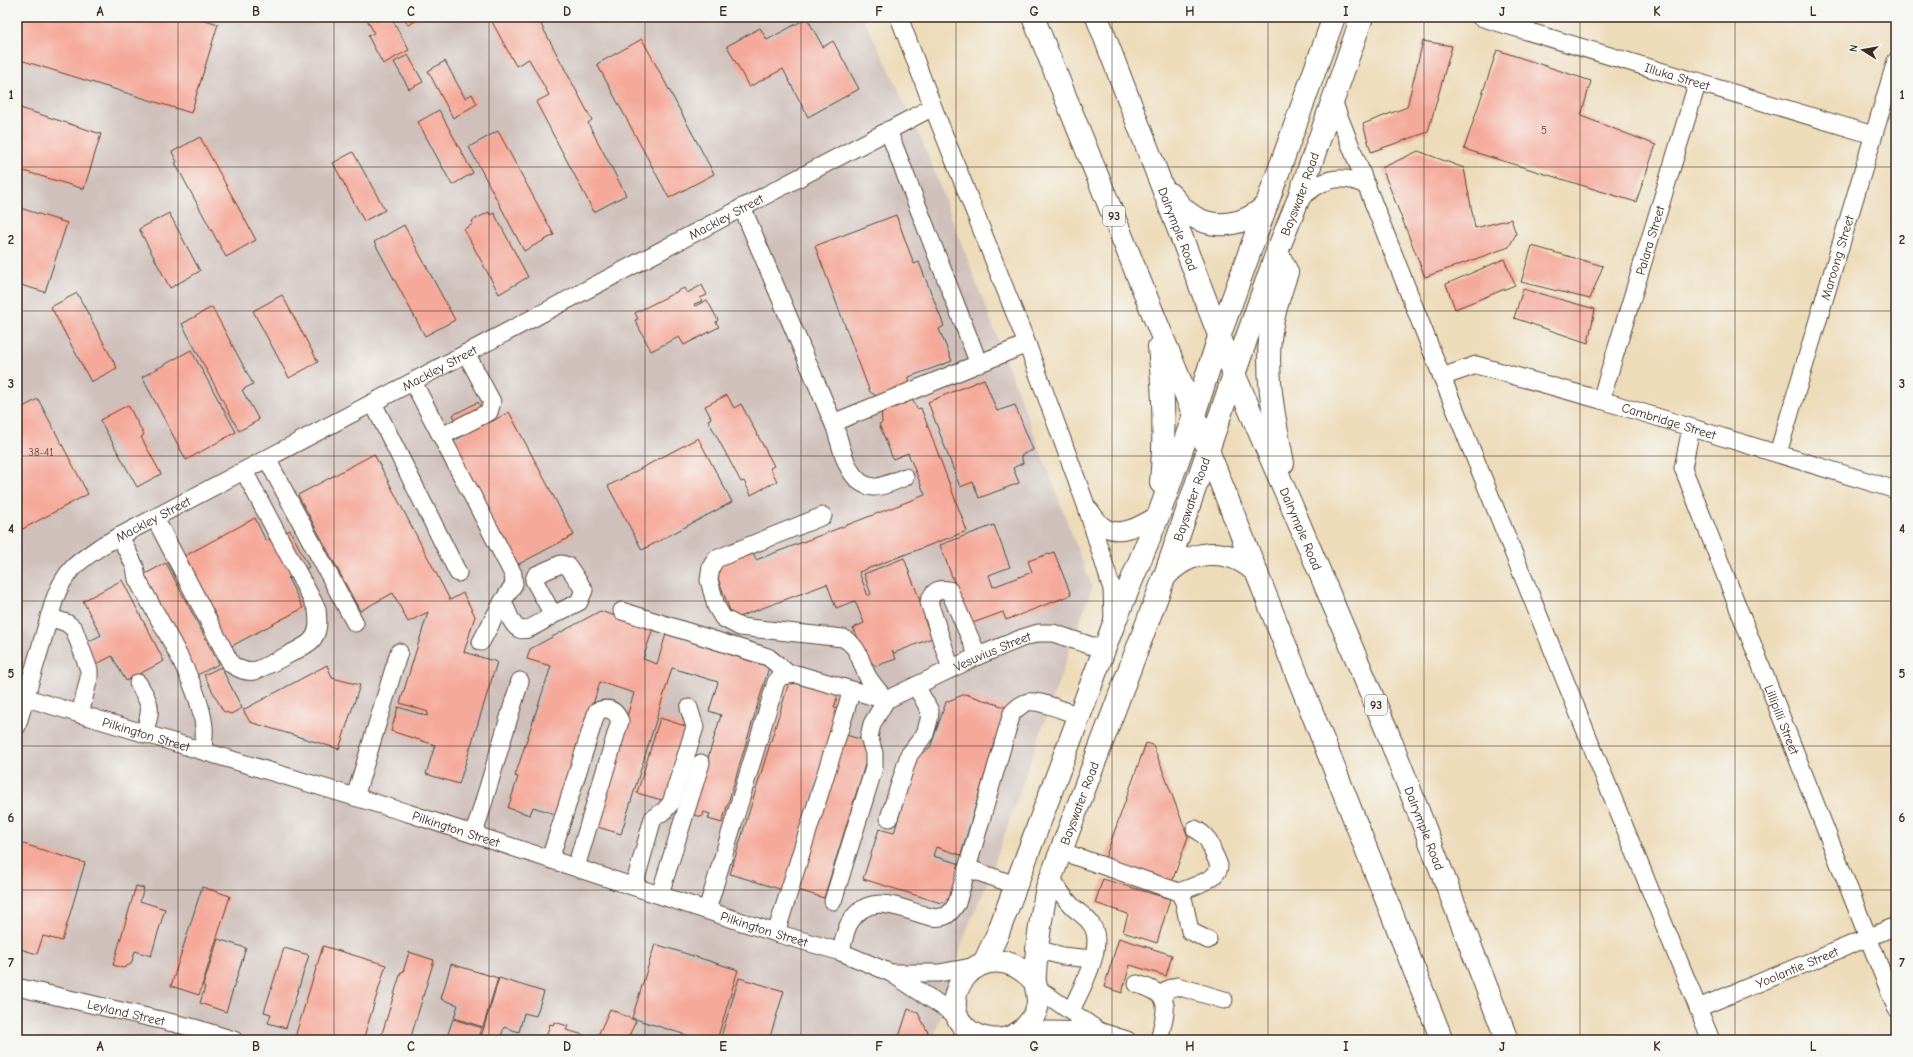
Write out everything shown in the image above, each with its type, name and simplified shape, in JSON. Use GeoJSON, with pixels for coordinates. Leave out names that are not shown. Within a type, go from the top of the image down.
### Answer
{"type":"FeatureCollection","features":[{"type":"Feature","properties":{"kind":"main road","name":"93"},"geometry":{"type":"LineString","coordinates":[[1033,17],[1157,322],[1442,1040]]}},
{"type":"Feature","properties":{"kind":"main road","name":"Dalrymple Road"},"geometry":{"type":"LineString","coordinates":[[1097,17],[1219,337],[1387,730],[1507,1040]]}},
{"type":"Feature","properties":{"kind":"main road","name":"Bayswater Road"},"geometry":{"type":"LineString","coordinates":[[980,965],[991,949],[1113,626],[1159,514],[1194,415],[1219,337],[1334,17]]}},
{"type":"Feature","properties":{"kind":"main road","name":"Bayswater Road"},"geometry":{"type":"LineString","coordinates":[[1036,985],[1037,949],[1041,914],[1051,877],[1164,578],[1277,252],[1298,200],[1362,17]]}},
{"type":"Feature","properties":{"kind":"main road"},"geometry":{"type":"LineString","coordinates":[[1163,189],[1173,196],[1181,207],[1192,215],[1204,221],[1218,224],[1232,224],[1245,220],[1257,214],[1267,204]]}},
{"type":"Feature","properties":{"kind":"main road"},"geometry":{"type":"LineString","coordinates":[[1277,252],[1287,272],[1273,320],[1270,377],[1274,420],[1290,502]]}},
{"type":"Feature","properties":{"kind":"main road"},"geometry":{"type":"LineString","coordinates":[[1157,322],[1186,368],[1204,385],[1212,388],[1223,386],[1234,374]]}},
{"type":"Feature","properties":{"kind":"main road"},"geometry":{"type":"LineString","coordinates":[[1157,322],[1163,386],[1164,450],[1159,514]]}},
{"type":"Feature","properties":{"kind":"main road"},"geometry":{"type":"LineString","coordinates":[[1164,578],[1174,567],[1185,559],[1213,553],[1234,557],[1246,564],[1256,574]]}},
{"type":"Feature","properties":{"kind":"main road"},"geometry":{"type":"LineString","coordinates":[[1003,962],[1013,965],[1022,970],[1036,985],[1039,997],[1037,1009],[1033,1017],[1012,1036],[999,1040],[980,1037],[964,1028],[957,1026],[956,995],[959,986],[965,976],[980,965],[1003,962]]}},
{"type":"Feature","properties":{"kind":"street"},"geometry":{"type":"LineString","coordinates":[[899,17],[1027,344],[1086,505],[1112,589],[1113,626]]}},
{"type":"Feature","properties":{"kind":"street","name":"Illuka Street"},"geometry":{"type":"LineString","coordinates":[[1480,17],[1698,81],[1873,135]]}},
{"type":"Feature","properties":{"kind":"street","name":"Maroong Street"},"geometry":{"type":"LineString","coordinates":[[1778,453],[1896,61]]}},
{"type":"Feature","properties":{"kind":"street","name":"Palara Street"},"geometry":{"type":"LineString","coordinates":[[1601,400],[1698,81]]}},
{"type":"Feature","properties":{"kind":"street"},"geometry":{"type":"LineString","coordinates":[[1333,101],[1442,377],[1711,1040]]}},
{"type":"Feature","properties":{"kind":"street","name":"Mackley Street"},"geometry":{"type":"LineString","coordinates":[[17,726],[21,697],[63,578],[81,560],[120,536],[933,107]]}},
{"type":"Feature","properties":{"kind":"street"},"geometry":{"type":"LineString","coordinates":[[888,130],[979,364]]}},
{"type":"Feature","properties":{"kind":"street"},"geometry":{"type":"LineString","coordinates":[[1298,200],[1317,185],[1334,179],[1351,179],[1367,186]]}},
{"type":"Feature","properties":{"kind":"street"},"geometry":{"type":"LineString","coordinates":[[742,207],[835,428],[850,472],[860,483],[874,488],[905,477]]}},
{"type":"Feature","properties":{"kind":"street"},"geometry":{"type":"LineString","coordinates":[[835,428],[840,420],[856,412],[1027,344]]}},
{"type":"Feature","properties":{"kind":"street"},"geometry":{"type":"LineString","coordinates":[[442,436],[489,412],[491,408],[492,402],[466,353]]}},
{"type":"Feature","properties":{"kind":"street","name":"Cambridge Street"},"geometry":{"type":"LineString","coordinates":[[1442,377],[1476,365],[1601,400],[1896,490]]}},
{"type":"Feature","properties":{"kind":"street"},"geometry":{"type":"LineString","coordinates":[[413,382],[513,574],[514,584],[481,642]]}},
{"type":"Feature","properties":{"kind":"street"},"geometry":{"type":"LineString","coordinates":[[373,403],[458,573]]}},
{"type":"Feature","properties":{"kind":"street","name":"Lillipilli Street"},"geometry":{"type":"LineString","coordinates":[[1691,428],[1683,468],[1867,938],[1896,1008]]}},
{"type":"Feature","properties":{"kind":"street"},"geometry":{"type":"LineString","coordinates":[[267,459],[355,623]]}},
{"type":"Feature","properties":{"kind":"street"},"geometry":{"type":"LineString","coordinates":[[155,518],[231,664],[240,670],[253,671],[311,642],[317,632],[319,624],[317,609],[244,471]]}},
{"type":"Feature","properties":{"kind":"street"},"geometry":{"type":"LineString","coordinates":[[1086,505],[1100,524],[1107,529],[1116,531],[1139,525],[1159,514]]}},
{"type":"Feature","properties":{"kind":"street"},"geometry":{"type":"LineString","coordinates":[[823,516],[716,559],[711,567],[709,580],[716,606],[723,618],[740,627],[843,638],[853,644],[857,649],[869,678],[886,700]]}},
{"type":"Feature","properties":{"kind":"street"},"geometry":{"type":"LineString","coordinates":[[120,536],[135,567],[137,579],[190,678],[200,708],[204,727],[203,751]]}},
{"type":"Feature","properties":{"kind":"street"},"geometry":{"type":"LineString","coordinates":[[951,669],[929,602],[932,593],[941,588],[949,590],[978,656]]}},
{"type":"Feature","properties":{"kind":"street"},"geometry":{"type":"LineString","coordinates":[[503,601],[515,627],[521,630],[527,630],[553,615]]}},
{"type":"Feature","properties":{"kind":"street"},"geometry":{"type":"LineString","coordinates":[[622,610],[768,657],[789,674]]}},
{"type":"Feature","properties":{"kind":"street"},"geometry":{"type":"LineString","coordinates":[[49,617],[67,623],[74,629],[89,670],[89,678],[80,714]]}},
{"type":"Feature","properties":{"kind":"street","name":"Vesuvius Street"},"geometry":{"type":"LineString","coordinates":[[886,700],[978,656],[1038,633],[1053,633],[1104,650]]}},
{"type":"Feature","properties":{"kind":"street"},"geometry":{"type":"LineString","coordinates":[[355,797],[399,652]]}},
{"type":"Feature","properties":{"kind":"street"},"geometry":{"type":"LineString","coordinates":[[707,910],[776,682],[781,676],[789,674],[804,676],[886,700]]}},
{"type":"Feature","properties":{"kind":"street"},"geometry":{"type":"LineString","coordinates":[[474,834],[520,681]]}},
{"type":"Feature","properties":{"kind":"street"},"geometry":{"type":"LineString","coordinates":[[138,683],[149,701],[151,712],[144,734]]}},
{"type":"Feature","properties":{"kind":"street"},"geometry":{"type":"LineString","coordinates":[[889,818],[909,755],[925,734],[929,720],[930,711],[916,686]]}},
{"type":"Feature","properties":{"kind":"street"},"geometry":{"type":"LineString","coordinates":[[776,933],[852,690]]}},
{"type":"Feature","properties":{"kind":"street","name":"Pilkington Street"},"geometry":{"type":"LineString","coordinates":[[21,697],[474,834],[776,933],[840,952],[891,973],[957,1026]]}},
{"type":"Feature","properties":{"kind":"street"},"geometry":{"type":"LineString","coordinates":[[833,901],[874,768],[874,753],[869,737],[872,724],[886,700]]}},
{"type":"Feature","properties":{"kind":"street"},"geometry":{"type":"LineString","coordinates":[[840,952],[849,924],[858,912],[869,904],[884,904],[936,918],[945,916],[957,903],[1012,713],[1027,702],[1037,702],[1080,716]]}},
{"type":"Feature","properties":{"kind":"street"},"geometry":{"type":"LineString","coordinates":[[550,859],[597,711],[608,708],[613,710],[620,721],[576,867]]}},
{"type":"Feature","properties":{"kind":"street"},"geometry":{"type":"LineString","coordinates":[[634,886],[653,818],[664,811],[671,803],[695,727],[689,708]]}},
{"type":"Feature","properties":{"kind":"street"},"geometry":{"type":"LineString","coordinates":[[660,894],[701,763]]}},
{"type":"Feature","properties":{"kind":"street"},"geometry":{"type":"LineString","coordinates":[[1060,851],[1179,892],[1212,878],[1217,872],[1219,866],[1212,847],[1205,834],[1194,829]]}},
{"type":"Feature","properties":{"kind":"street"},"geometry":{"type":"LineString","coordinates":[[967,868],[1015,885]]}},
{"type":"Feature","properties":{"kind":"street"},"geometry":{"type":"LineString","coordinates":[[1051,877],[1062,895],[1084,916],[1095,930],[1096,945],[1092,959],[1082,988],[1070,1011]]}},
{"type":"Feature","properties":{"kind":"street"},"geometry":{"type":"LineString","coordinates":[[1179,892],[1184,902],[1190,931],[1208,940]]}},
{"type":"Feature","properties":{"kind":"street","name":"Yoolantie Street"},"geometry":{"type":"LineString","coordinates":[[1698,1008],[1896,926]]}},
{"type":"Feature","properties":{"kind":"street"},"geometry":{"type":"LineString","coordinates":[[1037,949],[1062,956],[1092,959]]}},
{"type":"Feature","properties":{"kind":"street","name":"Pilkington Street"},"geometry":{"type":"LineString","coordinates":[[891,973],[939,973],[980,965]]}},
{"type":"Feature","properties":{"kind":"street"},"geometry":{"type":"LineString","coordinates":[[1137,984],[1154,989],[1166,1003],[1159,1040]]}},
{"type":"Feature","properties":{"kind":"street"},"geometry":{"type":"LineString","coordinates":[[1036,985],[1099,1031]]}},
{"type":"Feature","properties":{"kind":"street"},"geometry":{"type":"LineString","coordinates":[[1161,996],[1169,989],[1177,986],[1224,1000]]}},
{"type":"Feature","properties":{"kind":"street","name":"Leyland Street"},"geometry":{"type":"LineString","coordinates":[[17,987],[195,1028],[234,1040]]}},
{"type":"Feature","properties":{"kind":"street"},"geometry":{"type":"LineString","coordinates":[[1012,1036],[1049,1030],[1099,1031],[1127,1040]]}},
{"type":"Feature","properties":{"kind":"shaded area"},"geometry":{"type":"Polygon","coordinates":[[[17,17],[862,17],[887,64],[926,150],[1092,587],[987,884],[967,929],[933,1040],[17,1040],[17,17]]]}},
{"type":"Feature","properties":{"kind":"building"},"geometry":{"type":"Polygon","coordinates":[[[17,17],[196,17],[218,24],[191,113],[17,59],[17,17]]]}},
{"type":"Feature","properties":{"kind":"building"},"geometry":{"type":"Polygon","coordinates":[[[366,17],[391,17],[409,50],[383,64],[368,36],[374,33],[366,17]]]}},
{"type":"Feature","properties":{"kind":"building"},"geometry":{"type":"Polygon","coordinates":[[[403,17],[423,17],[408,25],[403,17]]]}},
{"type":"Feature","properties":{"kind":"building"},"geometry":{"type":"Polygon","coordinates":[[[537,17],[592,120],[588,123],[626,195],[594,212],[536,102],[549,95],[529,59],[516,66],[490,18],[537,17]]]}},
{"type":"Feature","properties":{"kind":"building"},"geometry":{"type":"Polygon","coordinates":[[[807,18],[823,47],[833,41],[859,89],[808,117],[783,69],[749,87],[727,46],[760,28],[767,40],[807,18]]]}},
{"type":"Feature","properties":{"kind":"building"},"geometry":{"type":"Polygon","coordinates":[[[642,39],[714,174],[669,198],[597,64],[642,39]]]}},
{"type":"Feature","properties":{"kind":"building"},"geometry":{"type":"Polygon","coordinates":[[[1423,41],[1452,46],[1428,132],[1371,152],[1363,124],[1407,107],[1423,41]]]}},
{"type":"Feature","properties":{"kind":"building"},"geometry":{"type":"Polygon","coordinates":[[[1497,50],[1591,81],[1581,116],[1656,145],[1636,202],[1464,149],[1497,50]]]}},
{"type":"Feature","properties":{"kind":"building"},"geometry":{"type":"Polygon","coordinates":[[[408,55],[423,82],[409,89],[394,62],[408,55]]]}},
{"type":"Feature","properties":{"kind":"building"},"geometry":{"type":"Polygon","coordinates":[[[445,61],[465,98],[472,94],[477,104],[453,118],[428,71],[445,61]]]}},
{"type":"Feature","properties":{"kind":"building"},"geometry":{"type":"Polygon","coordinates":[[[17,107],[101,134],[84,189],[17,169],[17,107]]]}},
{"type":"Feature","properties":{"kind":"building"},"geometry":{"type":"Polygon","coordinates":[[[439,110],[473,173],[452,185],[418,122],[439,110]]]}},
{"type":"Feature","properties":{"kind":"building"},"geometry":{"type":"Polygon","coordinates":[[[498,131],[554,235],[524,251],[469,147],[498,131]]]}},
{"type":"Feature","properties":{"kind":"building"},"geometry":{"type":"Polygon","coordinates":[[[200,137],[256,240],[226,257],[175,163],[177,162],[172,152],[200,137]]]}},
{"type":"Feature","properties":{"kind":"building"},"geometry":{"type":"Polygon","coordinates":[[[1418,151],[1464,168],[1475,228],[1511,219],[1516,234],[1509,247],[1425,277],[1382,168],[1418,151]]]}},
{"type":"Feature","properties":{"kind":"building"},"geometry":{"type":"Polygon","coordinates":[[[353,152],[385,210],[364,221],[333,163],[353,152]]]}},
{"type":"Feature","properties":{"kind":"building"},"geometry":{"type":"Polygon","coordinates":[[[17,207],[67,223],[45,292],[17,284],[17,207]]]}},
{"type":"Feature","properties":{"kind":"building"},"geometry":{"type":"Polygon","coordinates":[[[489,212],[490,215],[494,213],[528,277],[499,294],[464,229],[473,224],[472,221],[489,212]]]}},
{"type":"Feature","properties":{"kind":"building"},"geometry":{"type":"Polygon","coordinates":[[[169,213],[200,271],[170,288],[139,229],[169,213]]]}},
{"type":"Feature","properties":{"kind":"building"},"geometry":{"type":"Polygon","coordinates":[[[896,215],[914,264],[919,262],[944,326],[939,329],[952,361],[909,377],[910,395],[917,409],[921,408],[967,531],[859,572],[868,596],[871,594],[864,574],[904,558],[926,617],[924,618],[932,638],[894,653],[892,650],[896,659],[876,666],[865,658],[862,646],[853,628],[864,623],[855,601],[836,608],[827,584],[733,619],[712,562],[751,547],[756,560],[925,495],[908,453],[893,459],[879,424],[882,423],[881,408],[875,395],[870,392],[815,246],[896,215]]]}},
{"type":"Feature","properties":{"kind":"building"},"geometry":{"type":"Polygon","coordinates":[[[404,225],[455,320],[425,336],[374,242],[404,225]]]}},
{"type":"Feature","properties":{"kind":"building"},"geometry":{"type":"Polygon","coordinates":[[[1532,246],[1603,266],[1590,299],[1521,282],[1532,246]]]}},
{"type":"Feature","properties":{"kind":"building"},"geometry":{"type":"Polygon","coordinates":[[[1504,259],[1515,285],[1455,309],[1446,284],[1504,259]]]}},
{"type":"Feature","properties":{"kind":"building"},"geometry":{"type":"Polygon","coordinates":[[[702,285],[707,295],[700,298],[702,301],[694,304],[695,306],[707,300],[718,320],[716,322],[719,327],[684,345],[679,337],[651,351],[635,320],[638,319],[635,313],[684,288],[687,293],[702,285]]]}},
{"type":"Feature","properties":{"kind":"building"},"geometry":{"type":"Polygon","coordinates":[[[1523,289],[1595,309],[1588,343],[1514,318],[1523,289]]]}},
{"type":"Feature","properties":{"kind":"building"},"geometry":{"type":"Polygon","coordinates":[[[77,293],[117,368],[91,382],[51,307],[77,293]]]}},
{"type":"Feature","properties":{"kind":"building"},"geometry":{"type":"Polygon","coordinates":[[[282,295],[318,362],[289,378],[253,311],[282,295]]]}},
{"type":"Feature","properties":{"kind":"building"},"geometry":{"type":"Polygon","coordinates":[[[212,307],[253,384],[242,390],[259,420],[239,431],[182,324],[212,307]]]}},
{"type":"Feature","properties":{"kind":"building"},"geometry":{"type":"Polygon","coordinates":[[[191,350],[236,432],[186,460],[142,377],[191,350]]]}},
{"type":"Feature","properties":{"kind":"building"},"geometry":{"type":"Polygon","coordinates":[[[984,379],[997,411],[1015,405],[1033,450],[1021,455],[1023,463],[1013,468],[1019,483],[979,498],[973,482],[960,487],[928,402],[984,379]]]}},
{"type":"Feature","properties":{"kind":"building"},"geometry":{"type":"Polygon","coordinates":[[[727,395],[734,408],[741,404],[774,466],[770,468],[777,481],[751,495],[744,481],[741,482],[708,420],[711,418],[705,406],[727,395]]]}},
{"type":"Feature","properties":{"kind":"building"},"geometry":{"type":"Polygon","coordinates":[[[38,399],[88,494],[17,532],[17,410],[38,399]]]}},
{"type":"Feature","properties":{"kind":"building"},"geometry":{"type":"Polygon","coordinates":[[[478,402],[489,423],[509,412],[574,535],[517,565],[452,442],[464,435],[453,415],[478,402]]]}},
{"type":"Feature","properties":{"kind":"building"},"geometry":{"type":"Polygon","coordinates":[[[128,405],[144,435],[141,437],[161,474],[137,487],[100,420],[128,405]]]}},
{"type":"Feature","properties":{"kind":"building"},"geometry":{"type":"Polygon","coordinates":[[[698,438],[732,502],[642,550],[608,486],[698,438]]]}},
{"type":"Feature","properties":{"kind":"building"},"geometry":{"type":"Polygon","coordinates":[[[374,454],[450,600],[463,593],[475,616],[464,652],[497,662],[459,784],[426,774],[435,745],[391,731],[398,707],[427,716],[428,712],[400,703],[428,612],[408,622],[393,593],[360,611],[298,495],[374,454]]]}},
{"type":"Feature","properties":{"kind":"building"},"geometry":{"type":"Polygon","coordinates":[[[255,518],[266,541],[290,530],[309,567],[288,578],[303,608],[228,648],[181,558],[255,518]]]}},
{"type":"Feature","properties":{"kind":"building"},"geometry":{"type":"Polygon","coordinates":[[[994,525],[1010,567],[989,575],[993,587],[1032,572],[1028,561],[1054,552],[1071,595],[1006,620],[1003,612],[970,624],[940,545],[994,525]]]}},
{"type":"Feature","properties":{"kind":"building"},"geometry":{"type":"Polygon","coordinates":[[[166,563],[219,664],[193,677],[141,576],[166,563]]]}},
{"type":"Feature","properties":{"kind":"building"},"geometry":{"type":"Polygon","coordinates":[[[122,580],[164,661],[126,681],[112,656],[95,665],[84,644],[101,635],[83,601],[122,580]]]}},
{"type":"Feature","properties":{"kind":"building"},"geometry":{"type":"Polygon","coordinates":[[[600,611],[653,628],[643,659],[657,664],[666,634],[769,667],[722,823],[708,819],[710,814],[704,812],[702,817],[691,814],[721,715],[709,711],[718,682],[672,668],[621,834],[594,826],[634,693],[600,682],[558,815],[533,807],[530,815],[508,808],[518,777],[515,776],[551,666],[527,659],[530,649],[600,611]]]}},
{"type":"Feature","properties":{"kind":"building"},"geometry":{"type":"Polygon","coordinates":[[[327,665],[332,678],[360,685],[339,749],[250,722],[243,710],[327,665]]]}},
{"type":"Feature","properties":{"kind":"building"},"geometry":{"type":"Polygon","coordinates":[[[221,667],[242,708],[231,714],[223,711],[204,675],[221,667]]]}},
{"type":"Feature","properties":{"kind":"building"},"geometry":{"type":"Polygon","coordinates":[[[790,679],[838,694],[834,708],[838,709],[783,890],[730,874],[790,679]]]}},
{"type":"Feature","properties":{"kind":"building"},"geometry":{"type":"Polygon","coordinates":[[[965,694],[1005,707],[961,855],[936,847],[933,856],[961,864],[951,897],[941,903],[863,879],[879,829],[894,833],[917,756],[930,748],[946,702],[965,694]]]}},
{"type":"Feature","properties":{"kind":"building"},"geometry":{"type":"Polygon","coordinates":[[[660,718],[688,727],[665,801],[637,793],[660,718]]]}},
{"type":"Feature","properties":{"kind":"building"},"geometry":{"type":"Polygon","coordinates":[[[846,735],[863,740],[868,755],[824,898],[798,890],[846,735]]]}},
{"type":"Feature","properties":{"kind":"building"},"geometry":{"type":"Polygon","coordinates":[[[1146,743],[1153,745],[1188,837],[1172,882],[1105,858],[1146,743]]]}},
{"type":"Feature","properties":{"kind":"building"},"geometry":{"type":"Polygon","coordinates":[[[17,842],[85,863],[62,941],[43,936],[37,954],[17,948],[17,842]]]}},
{"type":"Feature","properties":{"kind":"building"},"geometry":{"type":"Polygon","coordinates":[[[1103,879],[1170,899],[1157,943],[1123,932],[1128,914],[1095,903],[1103,879]]]}},
{"type":"Feature","properties":{"kind":"building"},"geometry":{"type":"Polygon","coordinates":[[[136,886],[144,888],[140,901],[165,909],[151,956],[135,951],[131,964],[123,968],[113,965],[136,886]]]}},
{"type":"Feature","properties":{"kind":"building"},"geometry":{"type":"Polygon","coordinates":[[[202,887],[230,896],[199,995],[171,986],[202,887]]]}},
{"type":"Feature","properties":{"kind":"building"},"geometry":{"type":"Polygon","coordinates":[[[1119,938],[1172,955],[1166,976],[1130,965],[1122,993],[1104,987],[1119,938]]]}},
{"type":"Feature","properties":{"kind":"building"},"geometry":{"type":"Polygon","coordinates":[[[218,939],[246,948],[226,1012],[200,1003],[205,987],[203,986],[218,939]]]}},
{"type":"Feature","properties":{"kind":"building"},"geometry":{"type":"Polygon","coordinates":[[[655,944],[738,970],[717,1040],[702,1040],[632,1018],[655,944]]]}},
{"type":"Feature","properties":{"kind":"building"},"geometry":{"type":"Polygon","coordinates":[[[323,946],[386,965],[363,1040],[306,1040],[295,1037],[323,946]]]}},
{"type":"Feature","properties":{"kind":"building"},"geometry":{"type":"Polygon","coordinates":[[[284,948],[309,955],[286,1028],[268,1023],[271,1014],[264,1012],[284,948]]]}},
{"type":"Feature","properties":{"kind":"building"},"geometry":{"type":"Polygon","coordinates":[[[409,952],[434,960],[410,1040],[380,1040],[401,972],[403,972],[409,952]]]}},
{"type":"Feature","properties":{"kind":"building"},"geometry":{"type":"Polygon","coordinates":[[[451,964],[498,978],[483,1027],[454,1018],[458,1005],[441,999],[451,964]]]}},
{"type":"Feature","properties":{"kind":"building"},"geometry":{"type":"Polygon","coordinates":[[[499,978],[544,992],[536,1016],[524,1013],[519,1032],[504,1027],[500,1040],[480,1040],[499,978]]]}},
{"type":"Feature","properties":{"kind":"building"},"geometry":{"type":"Polygon","coordinates":[[[739,978],[784,991],[769,1040],[720,1040],[739,978]]]}},
{"type":"Feature","properties":{"kind":"building"},"geometry":{"type":"Polygon","coordinates":[[[610,1009],[636,1021],[627,1040],[596,1040],[610,1009]]]}},
{"type":"Feature","properties":{"kind":"building"},"geometry":{"type":"Polygon","coordinates":[[[908,1009],[918,1013],[932,1040],[898,1040],[908,1009]]]}},
{"type":"Feature","properties":{"kind":"building"},"geometry":{"type":"Polygon","coordinates":[[[453,1019],[482,1028],[478,1040],[446,1040],[453,1019]]]}},
{"type":"Feature","properties":{"kind":"building"},"geometry":{"type":"Polygon","coordinates":[[[554,1022],[568,1026],[566,1030],[584,1035],[582,1040],[545,1040],[550,1024],[553,1025],[554,1022]]]}},
{"type":"Feature","properties":{"kind":"building"},"geometry":{"type":"Polygon","coordinates":[[[681,1035],[695,1040],[680,1040],[681,1035]]]}}]}
